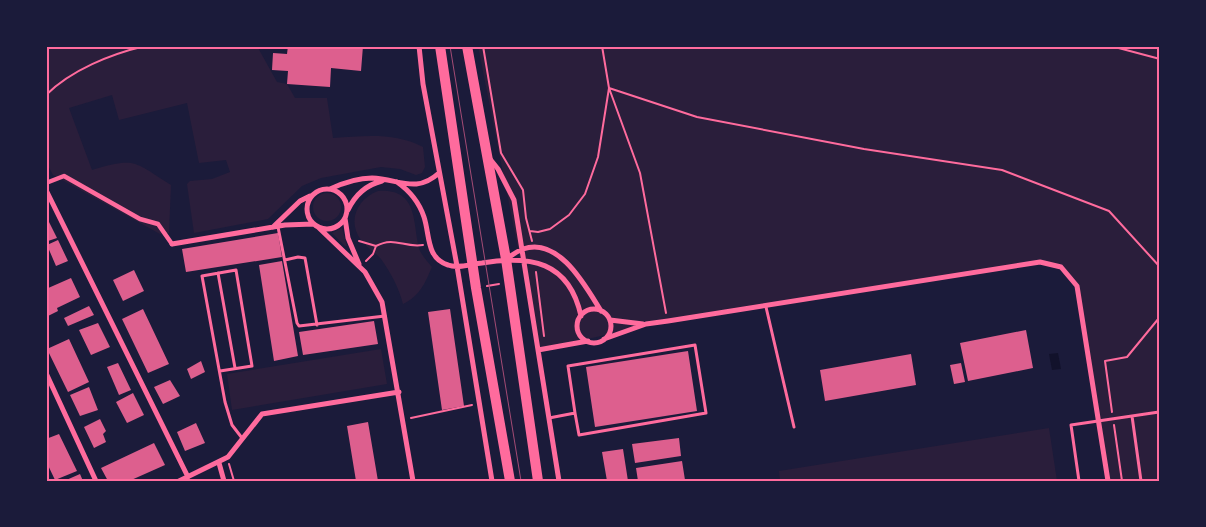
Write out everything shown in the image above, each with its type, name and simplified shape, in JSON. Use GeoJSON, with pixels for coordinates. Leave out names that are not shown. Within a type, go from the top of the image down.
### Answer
{"type":"FeatureCollection","features":[{"type":"Feature","properties":{"kind":"main road"},"geometry":{"type":"LineString","coordinates":[[440,46],[472,264],[510,481]]}},
{"type":"Feature","properties":{"kind":"main road"},"geometry":{"type":"LineString","coordinates":[[467,46],[485,154],[506,259],[538,481]]}},
{"type":"Feature","properties":{"kind":"street"},"geometry":{"type":"LineString","coordinates":[[419,46],[423,84],[457,266],[492,481]]}},
{"type":"Feature","properties":{"kind":"street"},"geometry":{"type":"LineString","coordinates":[[485,154],[498,169],[512,195],[559,481]]}},
{"type":"Feature","properties":{"kind":"street"},"geometry":{"type":"LineString","coordinates":[[276,227],[300,200],[320,190],[330,189],[352,181],[372,178],[423,184],[439,173]]}},
{"type":"Feature","properties":{"kind":"street"},"geometry":{"type":"LineString","coordinates":[[46,183],[64,176],[140,219],[158,224],[172,244],[276,227],[315,226],[333,228],[346,215],[361,192],[370,185],[385,180]]}},
{"type":"Feature","properties":{"kind":"street"},"geometry":{"type":"LineString","coordinates":[[397,182],[407,189],[419,206],[425,220],[429,244],[436,259],[447,265],[457,266],[506,259],[540,262],[557,272],[578,300],[581,316],[578,328],[581,336],[588,341]]}},
{"type":"Feature","properties":{"kind":"street"},"geometry":{"type":"LineString","coordinates":[[330,189],[344,197],[348,238],[361,266],[378,293],[385,316],[413,481]]}},
{"type":"Feature","properties":{"kind":"street"},"geometry":{"type":"LineString","coordinates":[[46,190],[188,477]]}},
{"type":"Feature","properties":{"kind":"street"},"geometry":{"type":"LineString","coordinates":[[311,195],[306,210],[315,226],[361,266]]}},
{"type":"Feature","properties":{"kind":"street"},"geometry":{"type":"LineString","coordinates":[[506,259],[522,249],[540,249],[565,261],[576,272],[601,311],[610,320],[611,328],[604,339]]}},
{"type":"Feature","properties":{"kind":"street"},"geometry":{"type":"LineString","coordinates":[[538,350],[588,341],[596,342],[646,324],[668,320],[766,307],[1040,262],[1061,267],[1077,286],[1108,481]]}},
{"type":"Feature","properties":{"kind":"street"},"geometry":{"type":"LineString","coordinates":[[581,316],[592,309],[601,311]]}},
{"type":"Feature","properties":{"kind":"street"},"geometry":{"type":"LineString","coordinates":[[610,320],[646,324]]}},
{"type":"Feature","properties":{"kind":"street"},"geometry":{"type":"LineString","coordinates":[[46,373],[96,481]]}},
{"type":"Feature","properties":{"kind":"street"},"geometry":{"type":"LineString","coordinates":[[180,481],[228,457],[258,416],[266,412],[399,392]]}},
{"type":"Feature","properties":{"kind":"street"},"geometry":{"type":"LineString","coordinates":[[219,463],[224,481]]}},
{"type":"Feature","properties":{"kind":"lane"},"geometry":{"type":"LineString","coordinates":[[276,227],[285,260],[297,323],[304,326],[317,325],[385,316]]}},
{"type":"Feature","properties":{"kind":"lane"},"geometry":{"type":"LineString","coordinates":[[285,260],[298,256],[305,258],[317,325]]}},
{"type":"Feature","properties":{"kind":"lane"},"geometry":{"type":"LineString","coordinates":[[220,370],[252,366],[236,270],[202,276],[220,370],[229,414],[242,438]]}},
{"type":"Feature","properties":{"kind":"lane"},"geometry":{"type":"LineString","coordinates":[[218,273],[235,368]]}},
{"type":"Feature","properties":{"kind":"lane"},"geometry":{"type":"LineString","coordinates":[[766,307],[794,427]]}},
{"type":"Feature","properties":{"kind":"lane"},"geometry":{"type":"LineString","coordinates":[[695,345],[706,413],[579,435],[575,413],[568,366],[695,345]]}},
{"type":"Feature","properties":{"kind":"lane"},"geometry":{"type":"LineString","coordinates":[[1079,481],[1071,425],[1159,412],[1160,417]]}},
{"type":"Feature","properties":{"kind":"lane"},"geometry":{"type":"LineString","coordinates":[[549,418],[575,413]]}},
{"type":"Feature","properties":{"kind":"lane"},"geometry":{"type":"LineString","coordinates":[[1132,416],[1141,481]]}},
{"type":"Feature","properties":{"kind":"path"},"geometry":{"type":"LineString","coordinates":[[46,95],[62,82],[106,58],[145,46]]}},
{"type":"Feature","properties":{"kind":"path"},"geometry":{"type":"LineString","coordinates":[[602,46],[608,88],[640,173],[668,320]]}},
{"type":"Feature","properties":{"kind":"path"},"geometry":{"type":"LineString","coordinates":[[1110,46],[1160,59]]}},
{"type":"Feature","properties":{"kind":"path"},"geometry":{"type":"LineString","coordinates":[[530,231],[538,232],[550,229],[569,215],[585,194],[598,157],[608,88]]}},
{"type":"Feature","properties":{"kind":"path"},"geometry":{"type":"LineString","coordinates":[[608,88],[697,117],[864,149],[1002,170],[1109,211],[1160,267]]}},
{"type":"Feature","properties":{"kind":"path"},"geometry":{"type":"LineString","coordinates":[[348,238],[376,246],[390,240],[413,246],[429,244]]}},
{"type":"Feature","properties":{"kind":"path"},"geometry":{"type":"LineString","coordinates":[[361,266],[373,254],[376,246]]}},
{"type":"Feature","properties":{"kind":"path"},"geometry":{"type":"LineString","coordinates":[[476,288],[509,282]]}},
{"type":"Feature","properties":{"kind":"path"},"geometry":{"type":"LineString","coordinates":[[1104,361],[1127,357],[1158,318],[1160,283]]}},
{"type":"Feature","properties":{"kind":"path"},"geometry":{"type":"LineString","coordinates":[[403,420],[479,404]]}},
{"type":"Feature","properties":{"kind":"path"},"geometry":{"type":"LineString","coordinates":[[228,457],[234,481]]}},
{"type":"Feature","properties":{"kind":"shaded area"},"geometry":{"type":"Polygon","coordinates":[[[46,46],[257,46],[277,82],[287,84],[295,98],[327,98],[333,138],[379,136],[412,142],[423,147],[425,167],[422,173],[416,175],[400,169],[381,167],[321,178],[302,186],[268,219],[194,233],[187,184],[190,181],[212,179],[230,172],[226,160],[199,163],[187,103],[119,120],[112,95],[69,108],[92,170],[118,163],[134,164],[141,166],[171,185],[169,233],[160,234],[53,175],[46,162],[46,46]]]}},
{"type":"Feature","properties":{"kind":"shaded area"},"geometry":{"type":"Polygon","coordinates":[[[478,46],[1160,46],[1160,481],[1108,481],[1077,286],[1061,267],[1040,262],[668,321],[538,350],[478,46]]]}},
{"type":"Feature","properties":{"kind":"shaded area"},"geometry":{"type":"Polygon","coordinates":[[[378,191],[401,195],[408,202],[412,210],[420,251],[432,267],[418,293],[403,304],[397,286],[388,270],[381,259],[361,240],[355,225],[356,211],[360,205],[365,199],[378,191]]]}},
{"type":"Feature","properties":{"kind":"shaded area"},"geometry":{"type":"Polygon","coordinates":[[[327,193],[337,197],[341,207],[337,217],[327,221],[317,217],[313,207],[317,197],[327,193]]]}},
{"type":"Feature","properties":{"kind":"shaded area"},"geometry":{"type":"Polygon","coordinates":[[[342,228],[347,246],[332,233],[342,228]]]}},
{"type":"Feature","properties":{"kind":"shaded area"},"geometry":{"type":"Polygon","coordinates":[[[381,349],[387,384],[232,410],[227,374],[381,349]]]}},
{"type":"Feature","properties":{"kind":"shaded area"},"geometry":{"type":"Polygon","coordinates":[[[1058,353],[1061,369],[1052,370],[1049,354],[1058,353]]]}},
{"type":"Feature","properties":{"kind":"shaded area"},"geometry":{"type":"Polygon","coordinates":[[[1049,428],[1057,481],[780,481],[779,471],[1049,428]]]}},
{"type":"Feature","properties":{"kind":"building"},"geometry":{"type":"Polygon","coordinates":[[[288,46],[363,46],[361,71],[331,68],[330,87],[287,84],[288,71],[272,70],[273,53],[287,54],[288,46]]]}},
{"type":"Feature","properties":{"kind":"building"},"geometry":{"type":"Polygon","coordinates":[[[46,216],[57,238],[48,241],[46,237],[46,216]]]}},
{"type":"Feature","properties":{"kind":"building"},"geometry":{"type":"Polygon","coordinates":[[[278,233],[282,257],[186,272],[182,249],[278,233]]]}},
{"type":"Feature","properties":{"kind":"building"},"geometry":{"type":"Polygon","coordinates":[[[58,240],[68,261],[56,266],[47,245],[58,240]]]}},
{"type":"Feature","properties":{"kind":"building"},"geometry":{"type":"Polygon","coordinates":[[[282,261],[298,356],[274,361],[259,265],[282,261]]]}},
{"type":"Feature","properties":{"kind":"building"},"geometry":{"type":"Polygon","coordinates":[[[134,270],[144,291],[123,301],[113,280],[134,270]]]}},
{"type":"Feature","properties":{"kind":"building"},"geometry":{"type":"Polygon","coordinates":[[[71,278],[80,297],[57,308],[58,311],[46,317],[46,289],[71,278]]]}},
{"type":"Feature","properties":{"kind":"building"},"geometry":{"type":"Polygon","coordinates":[[[89,306],[94,315],[68,326],[64,318],[89,306]]]}},
{"type":"Feature","properties":{"kind":"building"},"geometry":{"type":"Polygon","coordinates":[[[143,309],[169,364],[148,373],[122,319],[143,309]]]}},
{"type":"Feature","properties":{"kind":"building"},"geometry":{"type":"Polygon","coordinates":[[[450,309],[464,406],[442,410],[428,312],[450,309]]]}},
{"type":"Feature","properties":{"kind":"building"},"geometry":{"type":"Polygon","coordinates":[[[374,321],[378,344],[303,355],[299,332],[374,321]]]}},
{"type":"Feature","properties":{"kind":"building"},"geometry":{"type":"Polygon","coordinates":[[[98,323],[110,347],[91,355],[79,330],[98,323]]]}},
{"type":"Feature","properties":{"kind":"building"},"geometry":{"type":"Polygon","coordinates":[[[1026,330],[1033,368],[968,381],[960,343],[1026,330]]]}},
{"type":"Feature","properties":{"kind":"building"},"geometry":{"type":"Polygon","coordinates":[[[69,339],[89,382],[68,392],[47,349],[69,339]]]}},
{"type":"Feature","properties":{"kind":"building"},"geometry":{"type":"Polygon","coordinates":[[[688,351],[697,411],[595,427],[586,367],[688,351]]]}},
{"type":"Feature","properties":{"kind":"building"},"geometry":{"type":"Polygon","coordinates":[[[911,354],[916,385],[825,401],[820,370],[911,354]]]}},
{"type":"Feature","properties":{"kind":"building"},"geometry":{"type":"Polygon","coordinates":[[[201,361],[205,372],[191,379],[187,369],[201,361]]]}},
{"type":"Feature","properties":{"kind":"building"},"geometry":{"type":"Polygon","coordinates":[[[118,363],[131,390],[119,395],[107,367],[118,363]]]}},
{"type":"Feature","properties":{"kind":"building"},"geometry":{"type":"Polygon","coordinates":[[[961,363],[965,382],[954,384],[950,365],[961,363]]]}},
{"type":"Feature","properties":{"kind":"building"},"geometry":{"type":"Polygon","coordinates":[[[170,380],[180,396],[163,404],[154,387],[170,380]]]}},
{"type":"Feature","properties":{"kind":"building"},"geometry":{"type":"Polygon","coordinates":[[[89,387],[98,410],[80,416],[70,395],[89,387]]]}},
{"type":"Feature","properties":{"kind":"building"},"geometry":{"type":"Polygon","coordinates":[[[133,393],[144,415],[127,423],[116,402],[133,393]]]}},
{"type":"Feature","properties":{"kind":"building"},"geometry":{"type":"Polygon","coordinates":[[[100,419],[106,431],[103,434],[106,442],[94,448],[84,427],[100,419]]]}},
{"type":"Feature","properties":{"kind":"building"},"geometry":{"type":"Polygon","coordinates":[[[368,422],[378,481],[356,481],[347,426],[368,422]]]}},
{"type":"Feature","properties":{"kind":"building"},"geometry":{"type":"Polygon","coordinates":[[[196,423],[205,443],[185,451],[177,432],[196,423]]]}},
{"type":"Feature","properties":{"kind":"building"},"geometry":{"type":"Polygon","coordinates":[[[59,434],[77,471],[55,480],[46,461],[46,439],[59,434]]]}},
{"type":"Feature","properties":{"kind":"building"},"geometry":{"type":"Polygon","coordinates":[[[679,438],[681,456],[635,463],[632,444],[679,438]]]}},
{"type":"Feature","properties":{"kind":"building"},"geometry":{"type":"Polygon","coordinates":[[[154,443],[165,465],[129,481],[108,481],[101,468],[154,443]]]}},
{"type":"Feature","properties":{"kind":"building"},"geometry":{"type":"Polygon","coordinates":[[[623,449],[628,481],[607,481],[602,452],[623,449]]]}},
{"type":"Feature","properties":{"kind":"building"},"geometry":{"type":"Polygon","coordinates":[[[682,461],[685,480],[638,481],[636,468],[682,461]]]}},
{"type":"Feature","properties":{"kind":"building"},"geometry":{"type":"Polygon","coordinates":[[[80,474],[83,481],[64,481],[80,474]]]}},
{"type":"Feature","properties":{"kind":"tram line"},"geometry":{"type":"LineString","coordinates":[[450,46],[521,481]]}}]}
